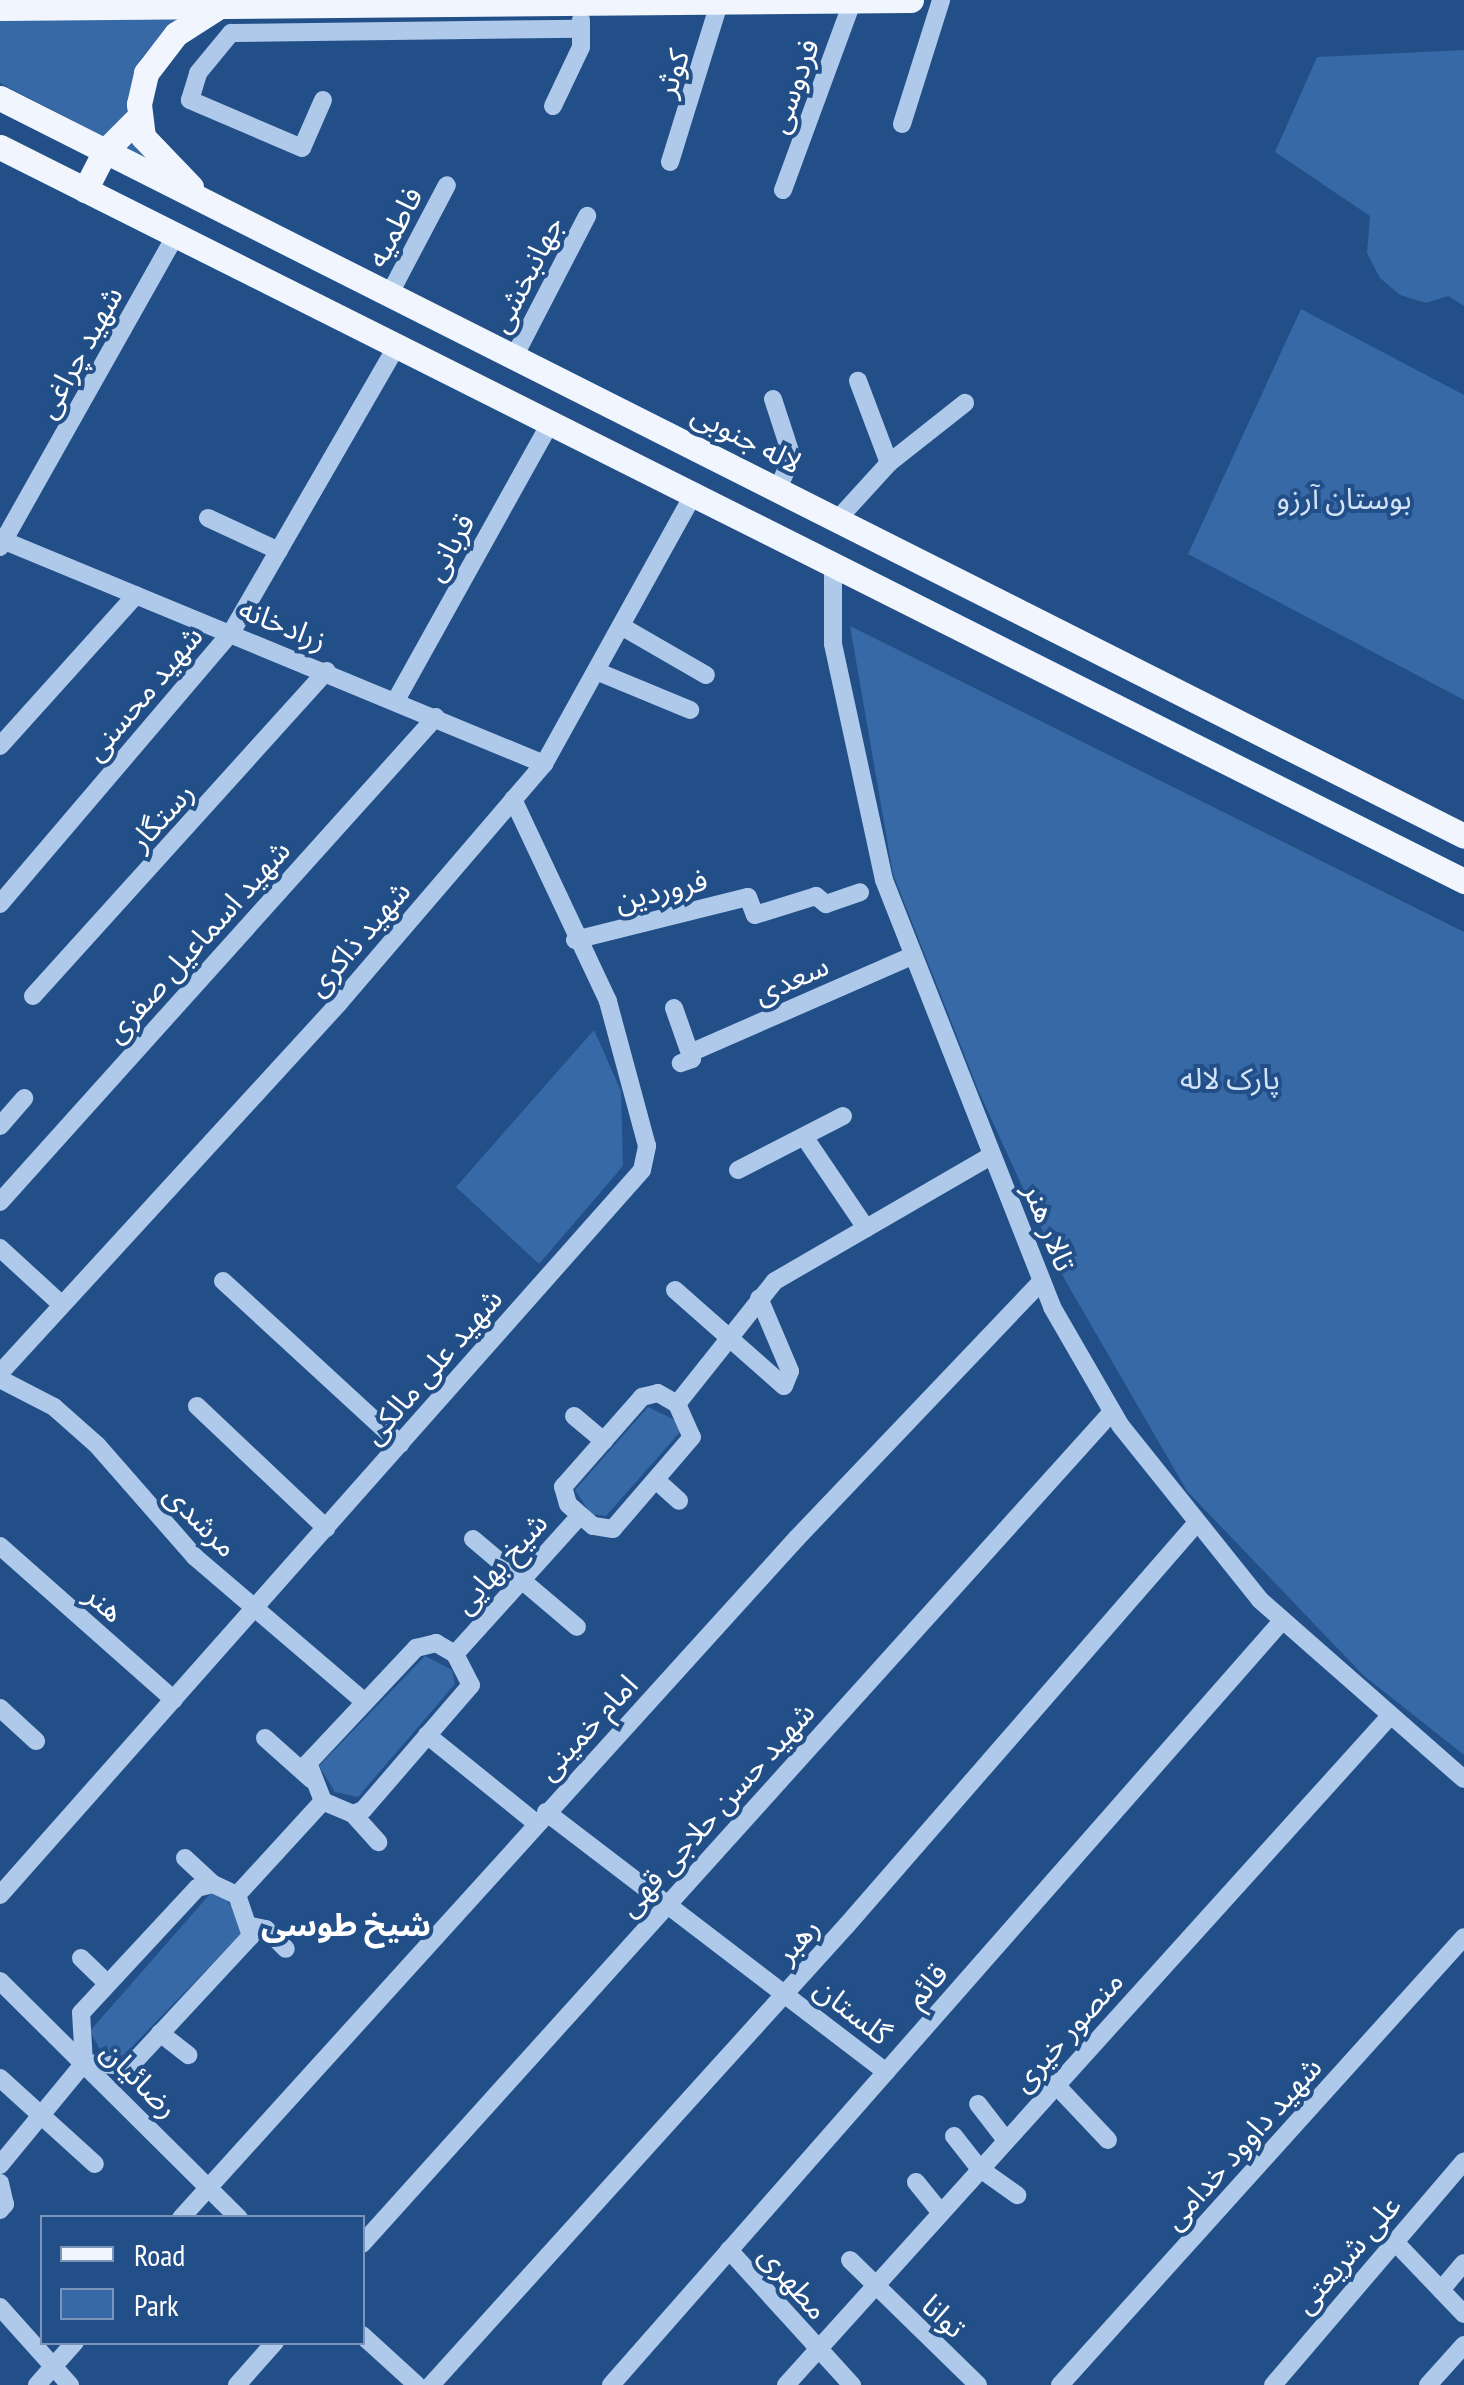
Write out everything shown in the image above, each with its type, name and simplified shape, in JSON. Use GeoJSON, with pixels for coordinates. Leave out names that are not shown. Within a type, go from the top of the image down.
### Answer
{"type":"FeatureCollection","features":[{"type":"Feature","properties":{"kind":"main road"},"geometry":{"type":"LineString","coordinates":[[0,8],[97,2],[581,12],[638,3],[912,0]]}},
{"type":"Feature","properties":{"kind":"main road"},"geometry":{"type":"LineString","coordinates":[[205,202],[143,138],[140,116],[146,73],[176,34],[224,4]]}},
{"type":"Feature","properties":{"kind":"main road","name":"لاله جنوبی"},"geometry":{"type":"LineString","coordinates":[[0,98],[1464,836]]}},
{"type":"Feature","properties":{"kind":"main road"},"geometry":{"type":"LineString","coordinates":[[85,190],[105,151],[140,116]]}},
{"type":"Feature","properties":{"kind":"main road"},"geometry":{"type":"LineString","coordinates":[[0,147],[695,492],[1464,881]]}},
{"type":"Feature","properties":{"kind":"main road"},"geometry":{"type":"LineString","coordinates":[[995,644],[1028,648],[1212,742],[1227,736],[1224,717]]}},
{"type":"Feature","properties":{"kind":"main road"},"geometry":{"type":"LineString","coordinates":[[1266,782],[1264,764],[1278,758],[1464,851]]}},
{"type":"Feature","properties":{"kind":"street"},"geometry":{"type":"LineString","coordinates":[[902,124],[940,0]]}},
{"type":"Feature","properties":{"kind":"street","name":"فردوسی"},"geometry":{"type":"LineString","coordinates":[[783,190],[853,1]]}},
{"type":"Feature","properties":{"kind":"street","name":"کوثر"},"geometry":{"type":"LineString","coordinates":[[670,162],[719,3]]}},
{"type":"Feature","properties":{"kind":"street"},"geometry":{"type":"LineString","coordinates":[[324,100],[302,148],[190,100],[198,73],[231,32],[581,12],[581,46],[553,106]]}},
{"type":"Feature","properties":{"kind":"street","name":"فاطمیه"},"geometry":{"type":"LineString","coordinates":[[390,294],[447,185]]}},
{"type":"Feature","properties":{"kind":"street","name":"جهانبخشی"},"geometry":{"type":"LineString","coordinates":[[514,357],[587,216]]}},
{"type":"Feature","properties":{"kind":"street","name":"شهید چراغی"},"geometry":{"type":"LineString","coordinates":[[2,543],[175,236]]}},
{"type":"Feature","properties":{"kind":"street","name":"شهید محسنی"},"geometry":{"type":"LineString","coordinates":[[0,904],[231,632],[396,346]]}},
{"type":"Feature","properties":{"kind":"street"},"geometry":{"type":"LineString","coordinates":[[858,381],[889,463]]}},
{"type":"Feature","properties":{"kind":"street"},"geometry":{"type":"LineString","coordinates":[[773,399],[792,457],[777,490]]}},
{"type":"Feature","properties":{"kind":"street"},"geometry":{"type":"LineString","coordinates":[[837,520],[889,463],[966,403]]}},
{"type":"Feature","properties":{"kind":"street","name":"قربانی"},"geometry":{"type":"LineString","coordinates":[[396,700],[551,422]]}},
{"type":"Feature","properties":{"kind":"street","name":"شهید ذاکری"},"geometry":{"type":"LineString","coordinates":[[0,1376],[339,1003],[544,764],[695,492]]}},
{"type":"Feature","properties":{"kind":"street"},"geometry":{"type":"LineString","coordinates":[[208,518],[278,552]]}},
{"type":"Feature","properties":{"kind":"street","name":"زرادخانه"},"geometry":{"type":"LineString","coordinates":[[2,543],[327,671],[544,764]]}},
{"type":"Feature","properties":{"kind":"street","name":"تالار هنر"},"geometry":{"type":"LineString","coordinates":[[833,562],[833,644],[884,880],[1042,1281],[1112,1412],[1195,1525],[1282,1621],[1464,1779]]}},
{"type":"Feature","properties":{"kind":"street"},"geometry":{"type":"LineString","coordinates":[[0,746],[136,594]]}},
{"type":"Feature","properties":{"kind":"street"},"geometry":{"type":"LineString","coordinates":[[620,626],[706,675]]}},
{"type":"Feature","properties":{"kind":"street","name":"رستگار"},"geometry":{"type":"LineString","coordinates":[[33,996],[327,671]]}},
{"type":"Feature","properties":{"kind":"street"},"geometry":{"type":"LineString","coordinates":[[596,671],[690,710]]}},
{"type":"Feature","properties":{"kind":"street","name":"شهید اسماعیل صفری"},"geometry":{"type":"LineString","coordinates":[[0,1202],[436,717]]}},
{"type":"Feature","properties":{"kind":"street","name":"شهید علی مالکی"},"geometry":{"type":"LineString","coordinates":[[4,1882],[174,1700],[642,1170],[648,1146],[608,1000],[576,940],[513,800]]}},
{"type":"Feature","properties":{"kind":"street","name":"فروردین"},"geometry":{"type":"LineString","coordinates":[[576,940],[748,896],[755,915],[816,896],[826,904],[860,892]]}},
{"type":"Feature","properties":{"kind":"street","name":"سعدی"},"geometry":{"type":"LineString","coordinates":[[674,1008],[685,1058],[914,955]]}},
{"type":"Feature","properties":{"kind":"street"},"geometry":{"type":"LineString","coordinates":[[0,1126],[24,1098]]}},
{"type":"Feature","properties":{"kind":"street"},"geometry":{"type":"LineString","coordinates":[[738,1170],[844,1116]]}},
{"type":"Feature","properties":{"kind":"street"},"geometry":{"type":"LineString","coordinates":[[805,1138],[866,1228]]}},
{"type":"Feature","properties":{"kind":"street"},"geometry":{"type":"LineString","coordinates":[[579,1517],[564,1487],[642,1397],[658,1393],[677,1404],[774,1280],[992,1156]]}},
{"type":"Feature","properties":{"kind":"street"},"geometry":{"type":"LineString","coordinates":[[0,1248],[62,1305]]}},
{"type":"Feature","properties":{"kind":"street"},"geometry":{"type":"LineString","coordinates":[[223,1281],[400,1444]]}},
{"type":"Feature","properties":{"kind":"street","name":"امام خمینی"},"geometry":{"type":"LineString","coordinates":[[184,2215],[541,1817],[1042,1281]]}},
{"type":"Feature","properties":{"kind":"street"},"geometry":{"type":"LineString","coordinates":[[675,1290],[730,1333],[784,1386],[790,1371],[759,1298]]}},
{"type":"Feature","properties":{"kind":"street","name":"مرشدی"},"geometry":{"type":"LineString","coordinates":[[0,1376],[54,1407],[97,1444],[195,1557],[365,1702]]}},
{"type":"Feature","properties":{"kind":"street","name":"شیخ بهایی"},"geometry":{"type":"LineString","coordinates":[[353,1814],[471,1685],[455,1654],[579,1517],[613,1529],[692,1437],[677,1404]]}},
{"type":"Feature","properties":{"kind":"street"},"geometry":{"type":"LineString","coordinates":[[196,1406],[326,1528]]}},
{"type":"Feature","properties":{"kind":"street","name":"شهید حسن حلاجی قهی"},"geometry":{"type":"LineString","coordinates":[[365,2241],[1112,1412]]}},
{"type":"Feature","properties":{"kind":"street"},"geometry":{"type":"LineString","coordinates":[[574,1416],[604,1440]]}},
{"type":"Feature","properties":{"kind":"street"},"geometry":{"type":"LineString","coordinates":[[656,1480],[679,1501]]}},
{"type":"Feature","properties":{"kind":"street","name":"رهبر"},"geometry":{"type":"LineString","coordinates":[[431,2385],[786,1994],[1195,1525]]}},
{"type":"Feature","properties":{"kind":"street"},"geometry":{"type":"LineString","coordinates":[[473,1540],[524,1578],[577,1627]]}},
{"type":"Feature","properties":{"kind":"street","name":"هنر"},"geometry":{"type":"LineString","coordinates":[[0,1546],[174,1700]]}},
{"type":"Feature","properties":{"kind":"street","name":"قائم"},"geometry":{"type":"LineString","coordinates":[[611,2385],[1282,1621]]}},
{"type":"Feature","properties":{"kind":"street"},"geometry":{"type":"LineString","coordinates":[[378,1842],[353,1814],[323,1801],[308,1764],[416,1648],[436,1643],[455,1654]]}},
{"type":"Feature","properties":{"kind":"street"},"geometry":{"type":"LineString","coordinates":[[0,1708],[36,1741]]}},
{"type":"Feature","properties":{"kind":"street","name":"منصور خیری"},"geometry":{"type":"LineString","coordinates":[[786,2385],[1390,1716]]}},
{"type":"Feature","properties":{"kind":"street","name":"گلستان"},"geometry":{"type":"LineString","coordinates":[[428,1735],[786,1994],[886,2072]]}},
{"type":"Feature","properties":{"kind":"street"},"geometry":{"type":"LineString","coordinates":[[265,1738],[312,1780]]}},
{"type":"Feature","properties":{"kind":"street"},"geometry":{"type":"LineString","coordinates":[[237,1895],[323,1801]]}},
{"type":"Feature","properties":{"kind":"street"},"geometry":{"type":"LineString","coordinates":[[84,2062],[130,2066],[252,1936],[237,1895],[213,1884],[185,1858]]}},
{"type":"Feature","properties":{"kind":"street"},"geometry":{"type":"LineString","coordinates":[[0,2165],[84,2062],[81,2012],[197,1888],[213,1884]]}},
{"type":"Feature","properties":{"kind":"street"},"geometry":{"type":"LineString","coordinates":[[250,1926],[266,1929],[286,1949]]}},
{"type":"Feature","properties":{"kind":"street","name":"شهید داوود خدامی"},"geometry":{"type":"LineString","coordinates":[[1060,2385],[1464,1937]]}},
{"type":"Feature","properties":{"kind":"street"},"geometry":{"type":"LineString","coordinates":[[81,1958],[107,1983]]}},
{"type":"Feature","properties":{"kind":"street","name":"رضائیان"},"geometry":{"type":"LineString","coordinates":[[0,1981],[237,2215]]}},
{"type":"Feature","properties":{"kind":"street"},"geometry":{"type":"LineString","coordinates":[[160,2033],[188,2055]]}},
{"type":"Feature","properties":{"kind":"street"},"geometry":{"type":"LineString","coordinates":[[0,2078],[95,2164]]}},
{"type":"Feature","properties":{"kind":"street"},"geometry":{"type":"LineString","coordinates":[[1056,2084],[1108,2140]]}},
{"type":"Feature","properties":{"kind":"street"},"geometry":{"type":"LineString","coordinates":[[978,2104],[1006,2139]]}},
{"type":"Feature","properties":{"kind":"street"},"geometry":{"type":"LineString","coordinates":[[954,2136],[980,2168],[1017,2194]]}},
{"type":"Feature","properties":{"kind":"street","name":"علی شریعتی"},"geometry":{"type":"LineString","coordinates":[[1273,2385],[1464,2161]]}},
{"type":"Feature","properties":{"kind":"street"},"geometry":{"type":"LineString","coordinates":[[916,2182],[940,2212]]}},
{"type":"Feature","properties":{"kind":"street"},"geometry":{"type":"LineString","coordinates":[[0,2184],[5,2204],[0,2210]]}},
{"type":"Feature","properties":{"kind":"street"},"geometry":{"type":"LineString","coordinates":[[1394,2241],[1464,2314]]}},
{"type":"Feature","properties":{"kind":"street","name":"مطهری"},"geometry":{"type":"LineString","coordinates":[[730,2250],[852,2385]]}},
{"type":"Feature","properties":{"kind":"street","name":"توانا"},"geometry":{"type":"LineString","coordinates":[[850,2260],[978,2385]]}},
{"type":"Feature","properties":{"kind":"street"},"geometry":{"type":"LineString","coordinates":[[1441,2290],[1464,2263]]}},
{"type":"Feature","properties":{"kind":"street"},"geometry":{"type":"LineString","coordinates":[[0,2307],[70,2385]]}},
{"type":"Feature","properties":{"kind":"street"},"geometry":{"type":"LineString","coordinates":[[365,2338],[417,2385]]}},
{"type":"Feature","properties":{"kind":"street"},"geometry":{"type":"LineString","coordinates":[[1428,2385],[1464,2344]]}},
{"type":"Feature","properties":{"kind":"street"},"geometry":{"type":"LineString","coordinates":[[37,2385],[72,2345]]}},
{"type":"Feature","properties":{"kind":"street"},"geometry":{"type":"LineString","coordinates":[[237,2385],[272,2345]]}},
{"type":"Feature","properties":{"kind":"green space"},"geometry":{"type":"Polygon","coordinates":[[[186,9],[142,57],[130,91],[126,115],[151,161],[0,83],[0,17],[186,9]]]}},
{"type":"Feature","properties":{"kind":"green space"},"geometry":{"type":"Polygon","coordinates":[[[1464,50],[1464,306],[1448,296],[1426,303],[1400,295],[1380,278],[1367,253],[1370,216],[1275,152],[1317,57],[1464,50]]]}},
{"type":"Feature","properties":{"kind":"green space","name":"بوستان آرزو"},"geometry":{"type":"Polygon","coordinates":[[[1301,309],[1464,395],[1464,700],[1188,554],[1301,309]]]}},
{"type":"Feature","properties":{"kind":"green space","name":"پارک لاله"},"geometry":{"type":"Polygon","coordinates":[[[850,626],[1464,932],[1464,1755],[1363,1675],[1187,1491],[1065,1280],[979,1092],[893,874],[850,626]]]}},
{"type":"Feature","properties":{"kind":"green space"},"geometry":{"type":"Polygon","coordinates":[[[594,1030],[621,1091],[623,1166],[539,1264],[456,1187],[594,1030]]]}},
{"type":"Feature","properties":{"kind":"green space"},"geometry":{"type":"Polygon","coordinates":[[[648,1407],[675,1420],[681,1431],[606,1516],[591,1514],[575,1490],[648,1407]]]}},
{"type":"Feature","properties":{"kind":"green space"},"geometry":{"type":"Polygon","coordinates":[[[425,1656],[452,1670],[455,1684],[358,1797],[335,1792],[319,1766],[425,1656]]]}},
{"type":"Feature","properties":{"kind":"green space"},"geometry":{"type":"Polygon","coordinates":[[[210,1894],[221,1894],[234,1909],[242,1933],[123,2056],[101,2052],[90,2031],[210,1894]]]}},
{"type":"Feature","properties":{"kind":"district","name":"شیخ طوسی"},"geometry":{"type":"Point","coordinates":[346,1924]}}]}
